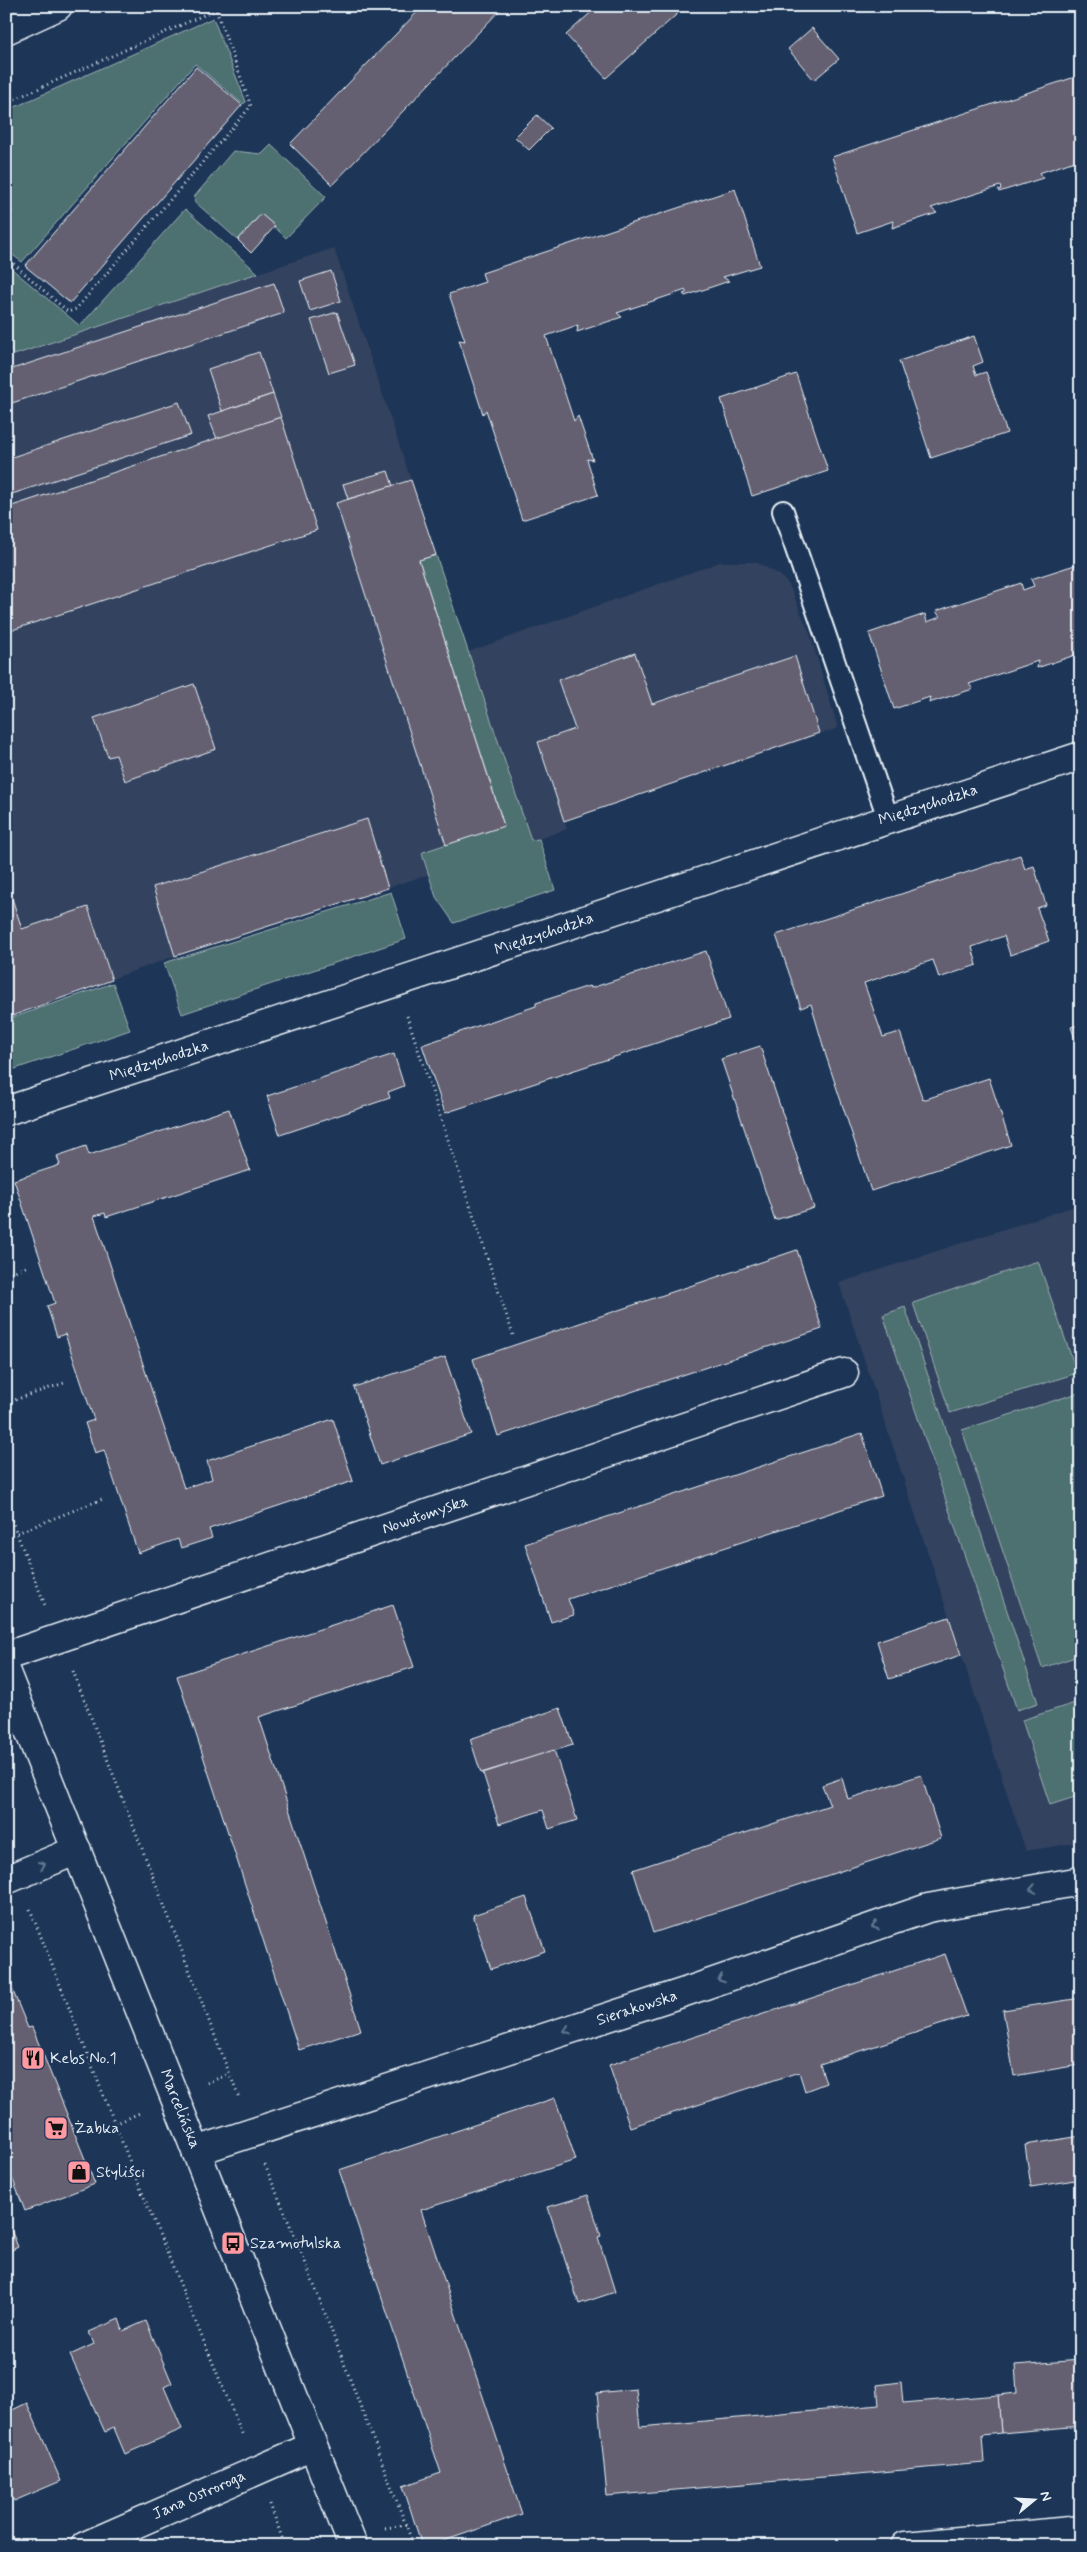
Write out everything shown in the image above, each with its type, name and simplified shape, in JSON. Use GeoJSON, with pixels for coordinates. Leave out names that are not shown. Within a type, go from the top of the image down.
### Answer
{"type":"FeatureCollection","features":[{"type":"Feature","properties":{"kind":"street"},"geometry":{"type":"LineString","coordinates":[[6,30],[58,6]]}},
{"type":"Feature","properties":{"kind":"street","name":"Międzychodzka"},"geometry":{"type":"LineString","coordinates":[[6,1111],[888,818],[1081,756]]}},
{"type":"Feature","properties":{"kind":"street","name":"Nowotomyska"},"geometry":{"type":"LineString","coordinates":[[6,1656],[844,1374]]}},
{"type":"Feature","properties":{"kind":"street","name":"Marcelińska"},"geometry":{"type":"LineString","coordinates":[[6,1672],[352,2546]]}},
{"type":"Feature","properties":{"kind":"street"},"geometry":{"type":"LineString","coordinates":[[12,1878],[78,1850]]}},
{"type":"Feature","properties":{"kind":"street","name":"Sierakowska"},"geometry":{"type":"LineString","coordinates":[[196,2151],[685,1992],[928,1908],[1081,1881]]}},
{"type":"Feature","properties":{"kind":"street","name":"Jana Ostroroga"},"geometry":{"type":"LineString","coordinates":[[85,2546],[313,2446]]}},
{"type":"Feature","properties":{"kind":"street"},"geometry":{"type":"LineString","coordinates":[[905,2546],[1081,2530]]}},
{"type":"Feature","properties":{"kind":"lane"},"geometry":{"type":"LineString","coordinates":[[783,511],[888,818]]}},
{"type":"Feature","properties":{"kind":"path"},"geometry":{"type":"LineString","coordinates":[[6,103],[224,6]]}},
{"type":"Feature","properties":{"kind":"path"},"geometry":{"type":"LineString","coordinates":[[6,257],[68,312],[76,309],[251,106],[216,10]]}},
{"type":"Feature","properties":{"kind":"path"},"geometry":{"type":"LineString","coordinates":[[396,983],[513,1335]]}},
{"type":"Feature","properties":{"kind":"path"},"geometry":{"type":"LineString","coordinates":[[6,1274],[29,1266]]}},
{"type":"Feature","properties":{"kind":"path"},"geometry":{"type":"LineString","coordinates":[[6,1403],[67,1382]]}},
{"type":"Feature","properties":{"kind":"path"},"geometry":{"type":"LineString","coordinates":[[17,1532],[105,1498]]}},
{"type":"Feature","properties":{"kind":"path"},"geometry":{"type":"LineString","coordinates":[[6,1506],[229,2074],[304,2259],[414,2546]]}},
{"type":"Feature","properties":{"kind":"path"},"geometry":{"type":"LineString","coordinates":[[12,1878],[246,2442]]}},
{"type":"Feature","properties":{"kind":"path"},"geometry":{"type":"LineString","coordinates":[[202,2086],[229,2074]]}},
{"type":"Feature","properties":{"kind":"path"},"geometry":{"type":"LineString","coordinates":[[115,2124],[148,2110]]}},
{"type":"Feature","properties":{"kind":"path"},"geometry":{"type":"LineString","coordinates":[[269,2502],[284,2545],[320,2539]]}},
{"type":"Feature","properties":{"kind":"path"},"geometry":{"type":"LineString","coordinates":[[378,2530],[406,2524]]}},
{"type":"Feature","properties":{"kind":"shaded area"},"geometry":{"type":"Polygon","coordinates":[[[334,248],[468,652],[720,562],[756,562],[780,575],[789,585],[810,634],[838,728],[564,821],[567,829],[539,839],[175,956],[6,1018],[6,357],[334,248]]]}},
{"type":"Feature","properties":{"kind":"shaded area"},"geometry":{"type":"Polygon","coordinates":[[[1081,1204],[1081,1842],[1026,1851],[839,1283],[1081,1204]]]}},
{"type":"Feature","properties":{"kind":"green space"},"geometry":{"type":"Polygon","coordinates":[[[213,18],[246,102],[243,104],[195,64],[22,262],[6,250],[6,220],[13,212],[6,197],[6,111],[213,18]]]}},
{"type":"Feature","properties":{"kind":"green space"},"geometry":{"type":"Polygon","coordinates":[[[271,145],[326,197],[286,238],[261,214],[238,240],[195,202],[194,197],[233,151],[262,154],[271,145]]]}},
{"type":"Feature","properties":{"kind":"green space"},"geometry":{"type":"Polygon","coordinates":[[[185,209],[258,273],[14,355],[6,344],[6,264],[80,326],[185,209]]]}},
{"type":"Feature","properties":{"kind":"green space"},"geometry":{"type":"Polygon","coordinates":[[[436,555],[531,840],[539,839],[555,890],[454,923],[436,897],[422,854],[423,852],[504,825],[419,560],[436,555]]]}},
{"type":"Feature","properties":{"kind":"green space"},"geometry":{"type":"Polygon","coordinates":[[[391,892],[406,939],[182,1014],[164,963],[391,892]]]}},
{"type":"Feature","properties":{"kind":"green space"},"geometry":{"type":"Polygon","coordinates":[[[113,983],[130,1030],[6,1072],[6,1020],[113,983]]]}},
{"type":"Feature","properties":{"kind":"green space"},"geometry":{"type":"Polygon","coordinates":[[[1038,1261],[1077,1373],[950,1413],[913,1303],[1038,1261]]]}},
{"type":"Feature","properties":{"kind":"green space"},"geometry":{"type":"Polygon","coordinates":[[[905,1307],[1038,1703],[1017,1710],[883,1315],[905,1307]]]}},
{"type":"Feature","properties":{"kind":"green space"},"geometry":{"type":"Polygon","coordinates":[[[1081,1392],[1081,1655],[1042,1668],[962,1430],[1081,1392]]]}},
{"type":"Feature","properties":{"kind":"green space"},"geometry":{"type":"Polygon","coordinates":[[[1081,1701],[1081,1795],[1050,1805],[1022,1720],[1081,1701]]]}},
{"type":"Feature","properties":{"kind":"building"},"geometry":{"type":"Polygon","coordinates":[[[423,6],[504,6],[332,185],[290,144],[423,6]]]}},
{"type":"Feature","properties":{"kind":"building"},"geometry":{"type":"Polygon","coordinates":[[[598,6],[686,6],[606,78],[566,35],[598,6]]]}},
{"type":"Feature","properties":{"kind":"building"},"geometry":{"type":"Polygon","coordinates":[[[812,28],[839,59],[814,80],[788,49],[812,28]]]}},
{"type":"Feature","properties":{"kind":"building"},"geometry":{"type":"Polygon","coordinates":[[[196,67],[242,105],[70,303],[25,266],[196,67]]]}},
{"type":"Feature","properties":{"kind":"building"},"geometry":{"type":"Polygon","coordinates":[[[1081,75],[1081,159],[1039,173],[1043,178],[999,192],[1000,186],[931,208],[937,213],[892,228],[893,221],[857,233],[832,157],[1081,75]]]}},
{"type":"Feature","properties":{"kind":"building"},"geometry":{"type":"Polygon","coordinates":[[[537,115],[551,128],[529,150],[515,137],[537,115]]]}},
{"type":"Feature","properties":{"kind":"building"},"geometry":{"type":"Polygon","coordinates":[[[735,189],[760,266],[723,277],[729,281],[685,296],[683,294],[686,293],[686,290],[617,313],[622,317],[577,332],[578,325],[546,336],[574,421],[578,416],[593,460],[587,459],[598,495],[522,520],[486,410],[483,414],[459,340],[465,341],[449,294],[485,282],[482,273],[735,189]]]}},
{"type":"Feature","properties":{"kind":"building"},"geometry":{"type":"Polygon","coordinates":[[[261,214],[275,226],[251,253],[238,240],[261,214]]]}},
{"type":"Feature","properties":{"kind":"building"},"geometry":{"type":"Polygon","coordinates":[[[331,271],[341,301],[310,311],[300,281],[331,271]]]}},
{"type":"Feature","properties":{"kind":"building"},"geometry":{"type":"Polygon","coordinates":[[[274,283],[284,313],[6,405],[6,371],[274,283]]]}},
{"type":"Feature","properties":{"kind":"building"},"geometry":{"type":"Polygon","coordinates":[[[337,312],[355,365],[329,373],[311,320],[337,312]]]}},
{"type":"Feature","properties":{"kind":"building"},"geometry":{"type":"Polygon","coordinates":[[[974,336],[983,362],[973,366],[976,375],[986,372],[1007,433],[931,458],[899,361],[974,336]]]}},
{"type":"Feature","properties":{"kind":"building"},"geometry":{"type":"Polygon","coordinates":[[[259,352],[273,394],[222,411],[208,369],[259,352]]]}},
{"type":"Feature","properties":{"kind":"building"},"geometry":{"type":"Polygon","coordinates":[[[796,374],[828,471],[752,496],[721,399],[796,374]]]}},
{"type":"Feature","properties":{"kind":"building"},"geometry":{"type":"Polygon","coordinates":[[[273,394],[281,417],[217,439],[208,416],[273,394]]]}},
{"type":"Feature","properties":{"kind":"building"},"geometry":{"type":"Polygon","coordinates":[[[179,402],[191,435],[6,496],[6,459],[179,402]]]}},
{"type":"Feature","properties":{"kind":"building"},"geometry":{"type":"Polygon","coordinates":[[[281,417],[317,530],[6,632],[6,508],[281,417]]]}},
{"type":"Feature","properties":{"kind":"building"},"geometry":{"type":"Polygon","coordinates":[[[388,471],[393,486],[348,499],[343,484],[388,471]]]}},
{"type":"Feature","properties":{"kind":"building"},"geometry":{"type":"Polygon","coordinates":[[[411,480],[436,555],[419,560],[504,826],[446,845],[336,503],[411,480]]]}},
{"type":"Feature","properties":{"kind":"building"},"geometry":{"type":"Polygon","coordinates":[[[1081,563],[1081,647],[1077,648],[1078,651],[1081,650],[1081,653],[1037,668],[1038,661],[969,684],[973,689],[929,703],[930,697],[894,709],[869,633],[925,614],[927,622],[940,617],[936,611],[1021,583],[1023,590],[1034,586],[1031,579],[1081,563]]]}},
{"type":"Feature","properties":{"kind":"building"},"geometry":{"type":"Polygon","coordinates":[[[635,653],[652,704],[795,656],[819,733],[564,821],[538,742],[575,729],[558,680],[635,653]]]}},
{"type":"Feature","properties":{"kind":"building"},"geometry":{"type":"Polygon","coordinates":[[[194,684],[216,749],[125,781],[116,755],[108,757],[94,718],[194,684]]]}},
{"type":"Feature","properties":{"kind":"building"},"geometry":{"type":"Polygon","coordinates":[[[367,819],[388,888],[175,956],[153,887],[367,819]]]}},
{"type":"Feature","properties":{"kind":"building"},"geometry":{"type":"Polygon","coordinates":[[[1020,855],[1025,869],[1034,866],[1046,905],[1037,908],[1049,941],[1010,955],[1004,936],[972,947],[977,965],[939,978],[933,960],[864,983],[883,1037],[900,1032],[923,1100],[989,1078],[1011,1145],[871,1191],[826,1056],[811,1004],[801,1008],[776,935],[1020,855]]]}},
{"type":"Feature","properties":{"kind":"building"},"geometry":{"type":"Polygon","coordinates":[[[6,880],[22,929],[88,907],[112,980],[6,1018],[6,880]]]}},
{"type":"Feature","properties":{"kind":"building"},"geometry":{"type":"Polygon","coordinates":[[[706,951],[729,1019],[445,1113],[422,1045],[536,1006],[536,1003],[589,986],[591,988],[706,951]]]}},
{"type":"Feature","properties":{"kind":"building"},"geometry":{"type":"Polygon","coordinates":[[[1081,1024],[1081,1056],[1071,1027],[1081,1024]]]}},
{"type":"Feature","properties":{"kind":"building"},"geometry":{"type":"Polygon","coordinates":[[[760,1046],[814,1208],[775,1220],[721,1059],[760,1046]]]}},
{"type":"Feature","properties":{"kind":"building"},"geometry":{"type":"Polygon","coordinates":[[[394,1054],[404,1086],[388,1092],[390,1098],[280,1135],[267,1096],[394,1054]]]}},
{"type":"Feature","properties":{"kind":"building"},"geometry":{"type":"Polygon","coordinates":[[[229,1109],[250,1170],[106,1217],[105,1213],[94,1216],[184,1488],[212,1479],[207,1461],[333,1419],[353,1481],[209,1529],[212,1538],[181,1548],[178,1539],[138,1553],[104,1450],[95,1453],[85,1423],[94,1420],[65,1334],[57,1337],[47,1306],[55,1303],[14,1180],[60,1165],[57,1156],[86,1146],[89,1155],[229,1109]]]}},
{"type":"Feature","properties":{"kind":"building"},"geometry":{"type":"Polygon","coordinates":[[[797,1250],[822,1329],[498,1436],[473,1359],[797,1250]]]}},
{"type":"Feature","properties":{"kind":"building"},"geometry":{"type":"Polygon","coordinates":[[[445,1357],[471,1434],[380,1465],[354,1387],[445,1357]]]}},
{"type":"Feature","properties":{"kind":"building"},"geometry":{"type":"Polygon","coordinates":[[[862,1433],[882,1496],[568,1599],[574,1615],[551,1622],[525,1544],[862,1433]]]}},
{"type":"Feature","properties":{"kind":"building"},"geometry":{"type":"Polygon","coordinates":[[[393,1605],[414,1667],[259,1717],[361,2030],[299,2050],[177,1676],[393,1605]]]}},
{"type":"Feature","properties":{"kind":"building"},"geometry":{"type":"Polygon","coordinates":[[[949,1617],[961,1655],[889,1679],[877,1641],[949,1617]]]}},
{"type":"Feature","properties":{"kind":"building"},"geometry":{"type":"Polygon","coordinates":[[[560,1708],[573,1745],[481,1773],[470,1739],[560,1708]]]}},
{"type":"Feature","properties":{"kind":"building"},"geometry":{"type":"Polygon","coordinates":[[[554,1750],[577,1820],[549,1829],[543,1810],[499,1824],[483,1773],[554,1750]]]}},
{"type":"Feature","properties":{"kind":"building"},"geometry":{"type":"Polygon","coordinates":[[[921,1775],[941,1838],[653,1933],[633,1870],[830,1805],[822,1785],[842,1778],[848,1799],[921,1775]]]}},
{"type":"Feature","properties":{"kind":"building"},"geometry":{"type":"Polygon","coordinates":[[[526,1897],[545,1951],[491,1969],[473,1915],[526,1897]]]}},
{"type":"Feature","properties":{"kind":"building"},"geometry":{"type":"Polygon","coordinates":[[[945,1954],[967,2016],[820,2064],[826,2083],[805,2091],[799,2072],[630,2127],[609,2065],[945,1954]]]}},
{"type":"Feature","properties":{"kind":"building"},"geometry":{"type":"Polygon","coordinates":[[[6,1974],[28,2028],[32,2027],[95,2184],[25,2211],[6,2162],[6,1974]]]}},
{"type":"Feature","properties":{"kind":"building"},"geometry":{"type":"Polygon","coordinates":[[[1081,1998],[1081,2074],[1079,2065],[1014,2076],[1003,2010],[1081,1998]]]}},
{"type":"Feature","properties":{"kind":"building"},"geometry":{"type":"Polygon","coordinates":[[[555,2098],[576,2160],[421,2210],[522,2514],[429,2546],[422,2546],[403,2486],[441,2473],[339,2170],[555,2098]]]}},
{"type":"Feature","properties":{"kind":"building"},"geometry":{"type":"Polygon","coordinates":[[[1081,2136],[1081,2179],[1031,2187],[1025,2145],[1081,2136]]]}},
{"type":"Feature","properties":{"kind":"building"},"geometry":{"type":"Polygon","coordinates":[[[588,2195],[601,2236],[598,2237],[615,2292],[579,2304],[548,2207],[588,2195]]]}},
{"type":"Feature","properties":{"kind":"building"},"geometry":{"type":"Polygon","coordinates":[[[9,2225],[18,2247],[6,2253],[6,2227],[9,2225]]]}},
{"type":"Feature","properties":{"kind":"building"},"geometry":{"type":"Polygon","coordinates":[[[119,2319],[123,2331],[146,2321],[172,2383],[164,2387],[182,2429],[125,2454],[114,2428],[105,2432],[70,2355],[94,2344],[89,2332],[119,2319]]]}},
{"type":"Feature","properties":{"kind":"building"},"geometry":{"type":"Polygon","coordinates":[[[1081,2360],[1081,2426],[1001,2433],[998,2395],[1017,2393],[1015,2365],[1081,2360]]]}},
{"type":"Feature","properties":{"kind":"building"},"geometry":{"type":"Polygon","coordinates":[[[901,2382],[903,2403],[998,2395],[1001,2433],[982,2435],[984,2463],[607,2496],[597,2393],[636,2389],[640,2427],[879,2405],[877,2385],[901,2382]]]}},
{"type":"Feature","properties":{"kind":"building"},"geometry":{"type":"Polygon","coordinates":[[[27,2403],[61,2481],[14,2501],[12,2497],[6,2500],[6,2413],[27,2403]]]}},
{"type":"Feature","properties":{"kind":"place","name":"Kebs No.1"},"geometry":{"type":"Point","coordinates":[33,2058]}},
{"type":"Feature","properties":{"kind":"place","name":"Żabka"},"geometry":{"type":"Point","coordinates":[56,2128]}},
{"type":"Feature","properties":{"kind":"place","name":"Styliści"},"geometry":{"type":"Point","coordinates":[79,2172]}},
{"type":"Feature","properties":{"kind":"place","name":"Szamotulska"},"geometry":{"type":"Point","coordinates":[233,2243]}}]}
